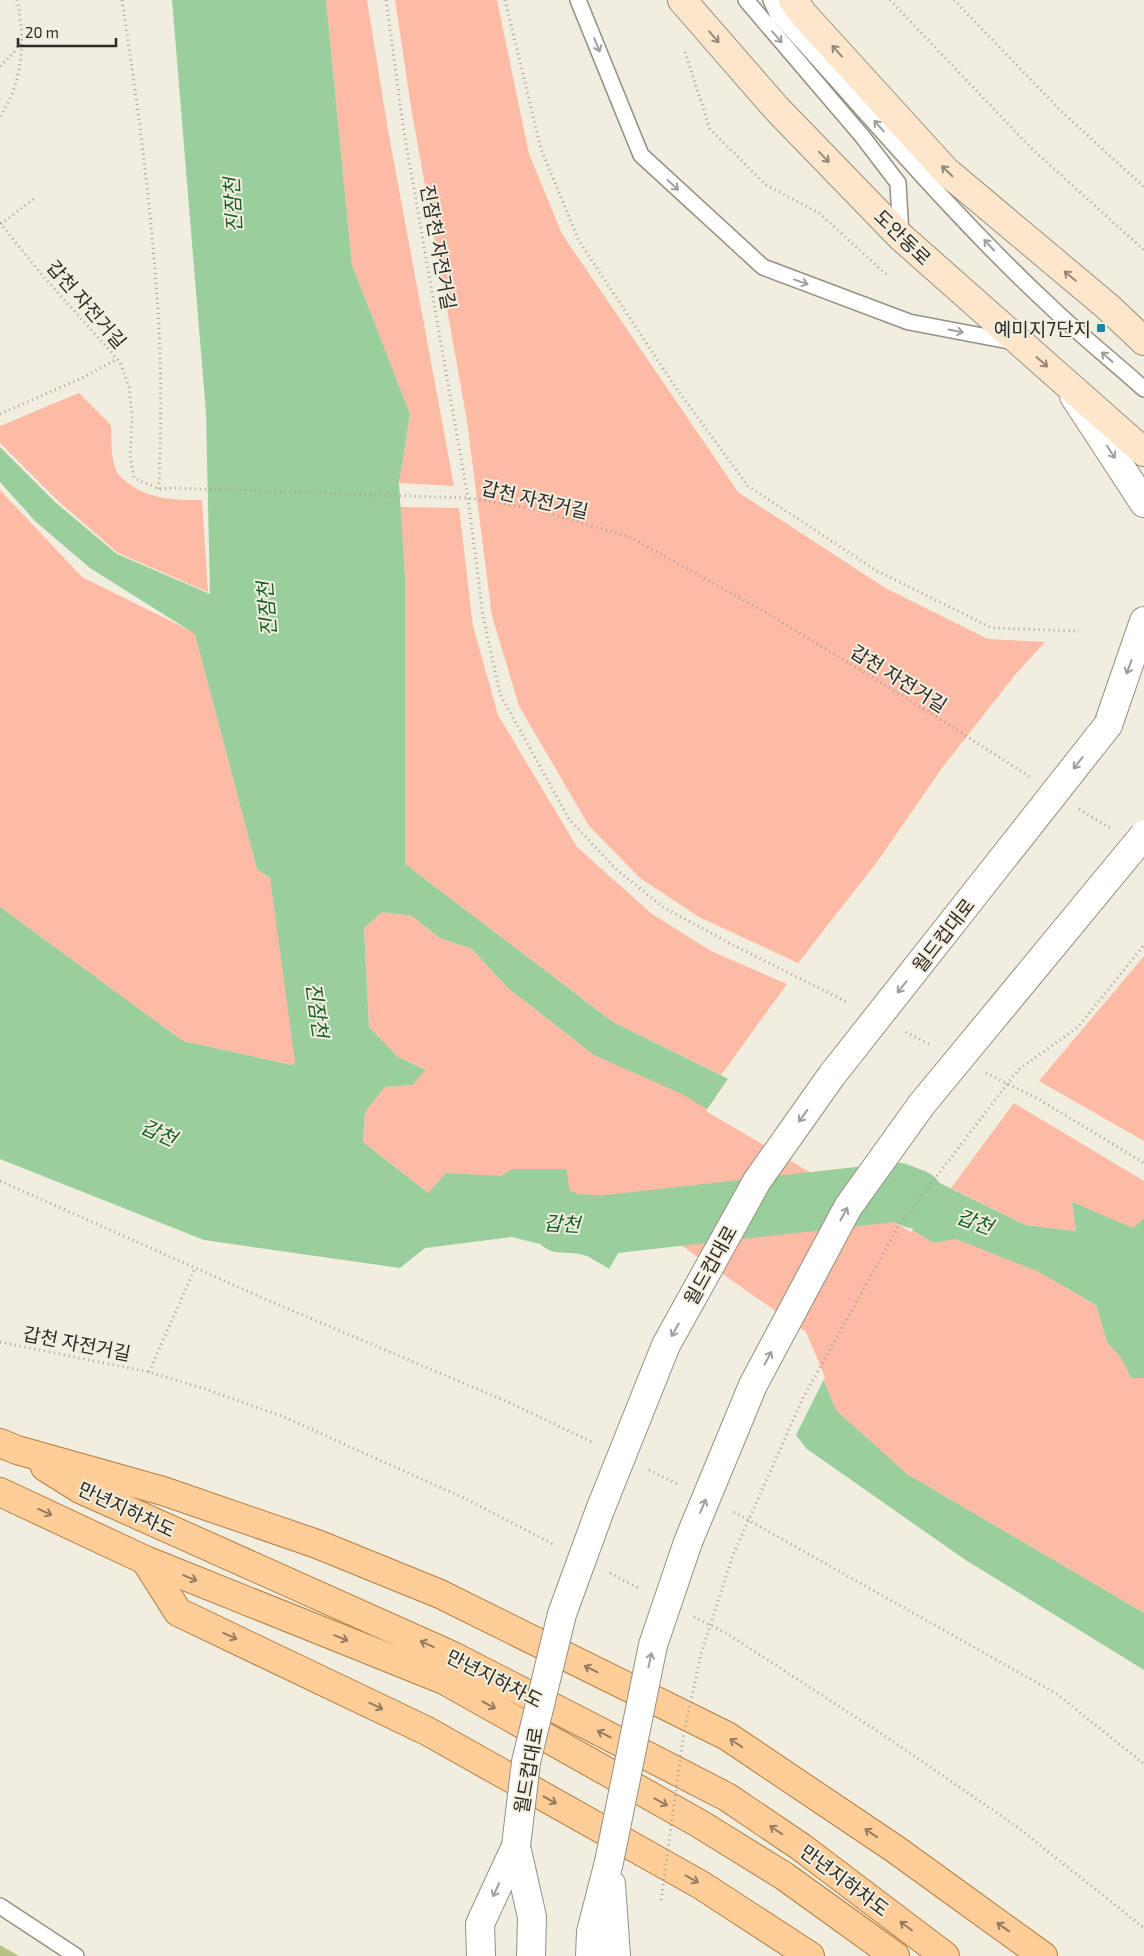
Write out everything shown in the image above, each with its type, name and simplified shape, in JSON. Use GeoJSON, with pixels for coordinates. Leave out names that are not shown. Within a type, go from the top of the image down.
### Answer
{"type":"FeatureCollection","features":[{"type":"Feature","properties":{"kind":"main road","name":"도안동로"},"geometry":{"type":"LineString","coordinates":[[682,0],[777,109],[901,237],[1144,452]]}},
{"type":"Feature","properties":{"kind":"main road"},"geometry":{"type":"LineString","coordinates":[[793,0],[804,15],[946,171],[1108,307],[1144,341]]}},
{"type":"Feature","properties":{"kind":"main road"},"geometry":{"type":"LineString","coordinates":[[8,1446],[181,1497],[317,1544],[440,1594],[727,1736],[895,1849],[1043,1956]]}},
{"type":"Feature","properties":{"kind":"main road","name":"만년지하차도"},"geometry":{"type":"LineString","coordinates":[[8,1446],[80,1489],[453,1656],[727,1797],[801,1847],[945,1956]]}},
{"type":"Feature","properties":{"kind":"main road","name":"만년지하차도"},"geometry":{"type":"LineString","coordinates":[[0,1492],[145,1560],[444,1680],[708,1829],[784,1876],[895,1956]]}},
{"type":"Feature","properties":{"kind":"main road"},"geometry":{"type":"LineString","coordinates":[[145,1560],[178,1612],[427,1731],[701,1884],[810,1956]]}},
{"type":"Feature","properties":{"kind":"street"},"geometry":{"type":"LineString","coordinates":[[1108,307],[1144,330]]}},
{"type":"Feature","properties":{"kind":"street"},"geometry":{"type":"LineString","coordinates":[[1065,382],[1144,502]]}},
{"type":"Feature","properties":{"kind":"street"},"geometry":{"type":"LineString","coordinates":[[1108,725],[1144,621]]}},
{"type":"Feature","properties":{"kind":"street","name":"월드컵대로"},"geometry":{"type":"LineString","coordinates":[[531,1956],[532,1917],[516,1846],[526,1762],[562,1614],[600,1510],[666,1345],[756,1180],[832,1075],[1144,682]]}},
{"type":"Feature","properties":{"kind":"street"},"geometry":{"type":"LineString","coordinates":[[590,1956],[591,1932],[609,1862],[653,1645],[688,1542],[753,1385],[848,1207],[922,1104],[1144,835]]}},
{"type":"Feature","properties":{"kind":"street"},"geometry":{"type":"LineString","coordinates":[[481,1956],[480,1924],[516,1846]]}},
{"type":"Feature","properties":{"kind":"street"},"geometry":{"type":"LineString","coordinates":[[609,1862],[616,1956]]}},
{"type":"Feature","properties":{"kind":"lane"},"geometry":{"type":"LineString","coordinates":[[578,0],[641,155],[763,268],[909,322],[1020,343]]}},
{"type":"Feature","properties":{"kind":"lane"},"geometry":{"type":"LineString","coordinates":[[746,0],[862,136],[898,183],[901,237]]}},
{"type":"Feature","properties":{"kind":"lane"},"geometry":{"type":"LineString","coordinates":[[771,0],[778,15],[917,169],[997,253],[1050,306],[1144,389]]}},
{"type":"Feature","properties":{"kind":"lane"},"geometry":{"type":"LineString","coordinates":[[0,1906],[76,1956]]}},
{"type":"Feature","properties":{"kind":"path"},"geometry":{"type":"LineString","coordinates":[[0,116],[6,108],[18,73],[23,36],[18,0]]}},
{"type":"Feature","properties":{"kind":"path"},"geometry":{"type":"LineString","coordinates":[[122,0],[141,121],[157,298],[161,420],[159,489]]}},
{"type":"Feature","properties":{"kind":"path","name":"진잠천 자전거길"},"geometry":{"type":"LineString","coordinates":[[386,0],[404,132],[468,498],[483,616],[500,694],[569,819],[616,868],[663,907],[733,945],[850,1004]]}},
{"type":"Feature","properties":{"kind":"path"},"geometry":{"type":"LineString","coordinates":[[505,0],[541,149],[579,240],[676,388],[748,486],[878,571],[992,628],[1078,631]]}},
{"type":"Feature","properties":{"kind":"path"},"geometry":{"type":"LineString","coordinates":[[890,0],[1031,148],[1144,250]]}},
{"type":"Feature","properties":{"kind":"path"},"geometry":{"type":"LineString","coordinates":[[954,0],[1062,112],[1144,187]]}},
{"type":"Feature","properties":{"kind":"path"},"geometry":{"type":"LineString","coordinates":[[0,66],[13,54],[23,36]]}},
{"type":"Feature","properties":{"kind":"path"},"geometry":{"type":"LineString","coordinates":[[685,51],[710,129],[766,185],[819,214],[889,277]]}},
{"type":"Feature","properties":{"kind":"path"},"geometry":{"type":"LineString","coordinates":[[0,224],[34,199]]}},
{"type":"Feature","properties":{"kind":"path","name":"갑천 자전거길"},"geometry":{"type":"LineString","coordinates":[[0,224],[43,276],[117,358],[129,387],[132,417],[130,456],[134,478],[159,489],[468,498],[534,509],[630,537],[773,617],[932,714],[1038,782]]}},
{"type":"Feature","properties":{"kind":"path"},"geometry":{"type":"LineString","coordinates":[[0,414],[82,378],[117,358]]}},
{"type":"Feature","properties":{"kind":"path"},"geometry":{"type":"LineString","coordinates":[[1079,808],[1111,829]]}},
{"type":"Feature","properties":{"kind":"path"},"geometry":{"type":"LineString","coordinates":[[661,1900],[683,1739],[700,1653],[734,1555],[802,1400],[898,1227],[1018,1070],[1078,1027],[1144,945]]}},
{"type":"Feature","properties":{"kind":"path"},"geometry":{"type":"LineString","coordinates":[[902,1030],[936,1048]]}},
{"type":"Feature","properties":{"kind":"path"},"geometry":{"type":"LineString","coordinates":[[980,1070],[1040,1100],[1144,1163]]}},
{"type":"Feature","properties":{"kind":"path","name":"갑천 자전거길"},"geometry":{"type":"LineString","coordinates":[[0,1181],[195,1268],[149,1372],[0,1342]]}},
{"type":"Feature","properties":{"kind":"shaded area"},"geometry":{"type":"Polygon","coordinates":[[[326,0],[367,0],[388,130],[454,486],[399,483],[410,414],[352,265],[326,0]]]}},
{"type":"Feature","properties":{"kind":"shaded area"},"geometry":{"type":"Polygon","coordinates":[[[395,0],[497,0],[529,154],[562,234],[738,492],[887,589],[988,639],[1045,642],[1014,676],[942,768],[877,862],[798,963],[699,917],[640,878],[589,826],[519,706],[492,616],[467,421],[412,113],[395,0]]]}},
{"type":"Feature","properties":{"kind":"shaded area"},"geometry":{"type":"Polygon","coordinates":[[[79,393],[111,425],[114,464],[122,478],[136,489],[154,496],[202,500],[208,592],[118,553],[57,500],[0,443],[0,426],[79,393]]]}},
{"type":"Feature","properties":{"kind":"shaded area"},"geometry":{"type":"Polygon","coordinates":[[[0,490],[82,577],[195,633],[257,869],[329,918],[311,1051],[292,1065],[183,1041],[0,907],[0,490]]]}},
{"type":"Feature","properties":{"kind":"shaded area"},"geometry":{"type":"Polygon","coordinates":[[[400,507],[459,508],[473,626],[498,715],[577,847],[652,914],[711,951],[787,984],[721,1075],[613,1022],[405,864],[405,577],[400,507]]]}},
{"type":"Feature","properties":{"kind":"shaded area"},"geometry":{"type":"Polygon","coordinates":[[[382,912],[412,916],[440,938],[472,949],[508,988],[594,1055],[682,1093],[934,1243],[956,1239],[1039,1272],[1096,1305],[1107,1342],[1121,1358],[1131,1378],[1144,1378],[1144,1613],[907,1474],[836,1410],[804,1333],[595,1201],[541,1184],[446,1173],[428,1193],[363,1142],[365,1112],[385,1087],[412,1085],[425,1069],[398,1057],[369,1027],[364,928],[382,912]]]}},
{"type":"Feature","properties":{"kind":"shaded area"},"geometry":{"type":"Polygon","coordinates":[[[1144,956],[1144,1141],[1039,1081],[1144,956]]]}},
{"type":"Feature","properties":{"kind":"shaded area"},"geometry":{"type":"Polygon","coordinates":[[[1014,1103],[1144,1181],[1144,1218],[1133,1228],[1072,1203],[1076,1231],[1025,1225],[951,1188],[1014,1103]]]}},
{"type":"Feature","properties":{"kind":"water"},"geometry":{"type":"Polygon","coordinates":[[[172,0],[326,0],[352,265],[410,414],[399,483],[405,577],[405,864],[613,1022],[1025,1225],[1076,1231],[1072,1202],[1133,1228],[1144,1218],[1144,1378],[1131,1378],[1121,1358],[1107,1342],[1096,1305],[1039,1272],[956,1239],[934,1243],[682,1094],[594,1055],[508,988],[472,949],[440,938],[412,916],[382,912],[364,928],[369,1027],[398,1057],[426,1070],[412,1085],[385,1087],[365,1112],[363,1142],[428,1193],[446,1173],[501,1176],[512,1169],[566,1169],[570,1191],[595,1201],[625,1209],[804,1333],[836,1410],[907,1474],[1144,1613],[1144,1670],[964,1559],[807,1449],[709,1326],[587,1256],[512,1237],[425,1248],[400,1268],[204,1240],[0,1159],[0,907],[183,1041],[292,1065],[311,1051],[329,918],[257,869],[195,634],[90,568],[36,522],[0,482],[0,447],[55,502],[117,554],[210,594],[206,413],[172,0]]]}},
{"type":"Feature","properties":{"kind":"pier"},"geometry":{"type":"Polygon","coordinates":[[[730,1076],[942,1181],[911,1232],[706,1111],[730,1076]]]}},
{"type":"Feature","properties":{"kind":"pier"},"geometry":{"type":"Polygon","coordinates":[[[639,1216],[806,1332],[825,1377],[795,1437],[707,1328],[608,1271],[639,1216]]]}},
{"type":"Feature","properties":{"kind":"building"},"geometry":{"type":"Polygon","coordinates":[[[0,1945],[19,1956],[0,1956],[0,1945]]]}},
{"type":"Feature","properties":{"kind":"waterway","name":"진잠천"},"geometry":{"type":"LineString","coordinates":[[292,819],[328,1086]]}},
{"type":"Feature","properties":{"kind":"waterway","name":"갑천"},"geometry":{"type":"LineString","coordinates":[[561,1223],[603,1225],[897,1192],[915,1199]]}},
{"type":"Feature","properties":{"kind":"place","name":"예미지7단지"},"geometry":{"type":"Point","coordinates":[1101,328]}}]}
